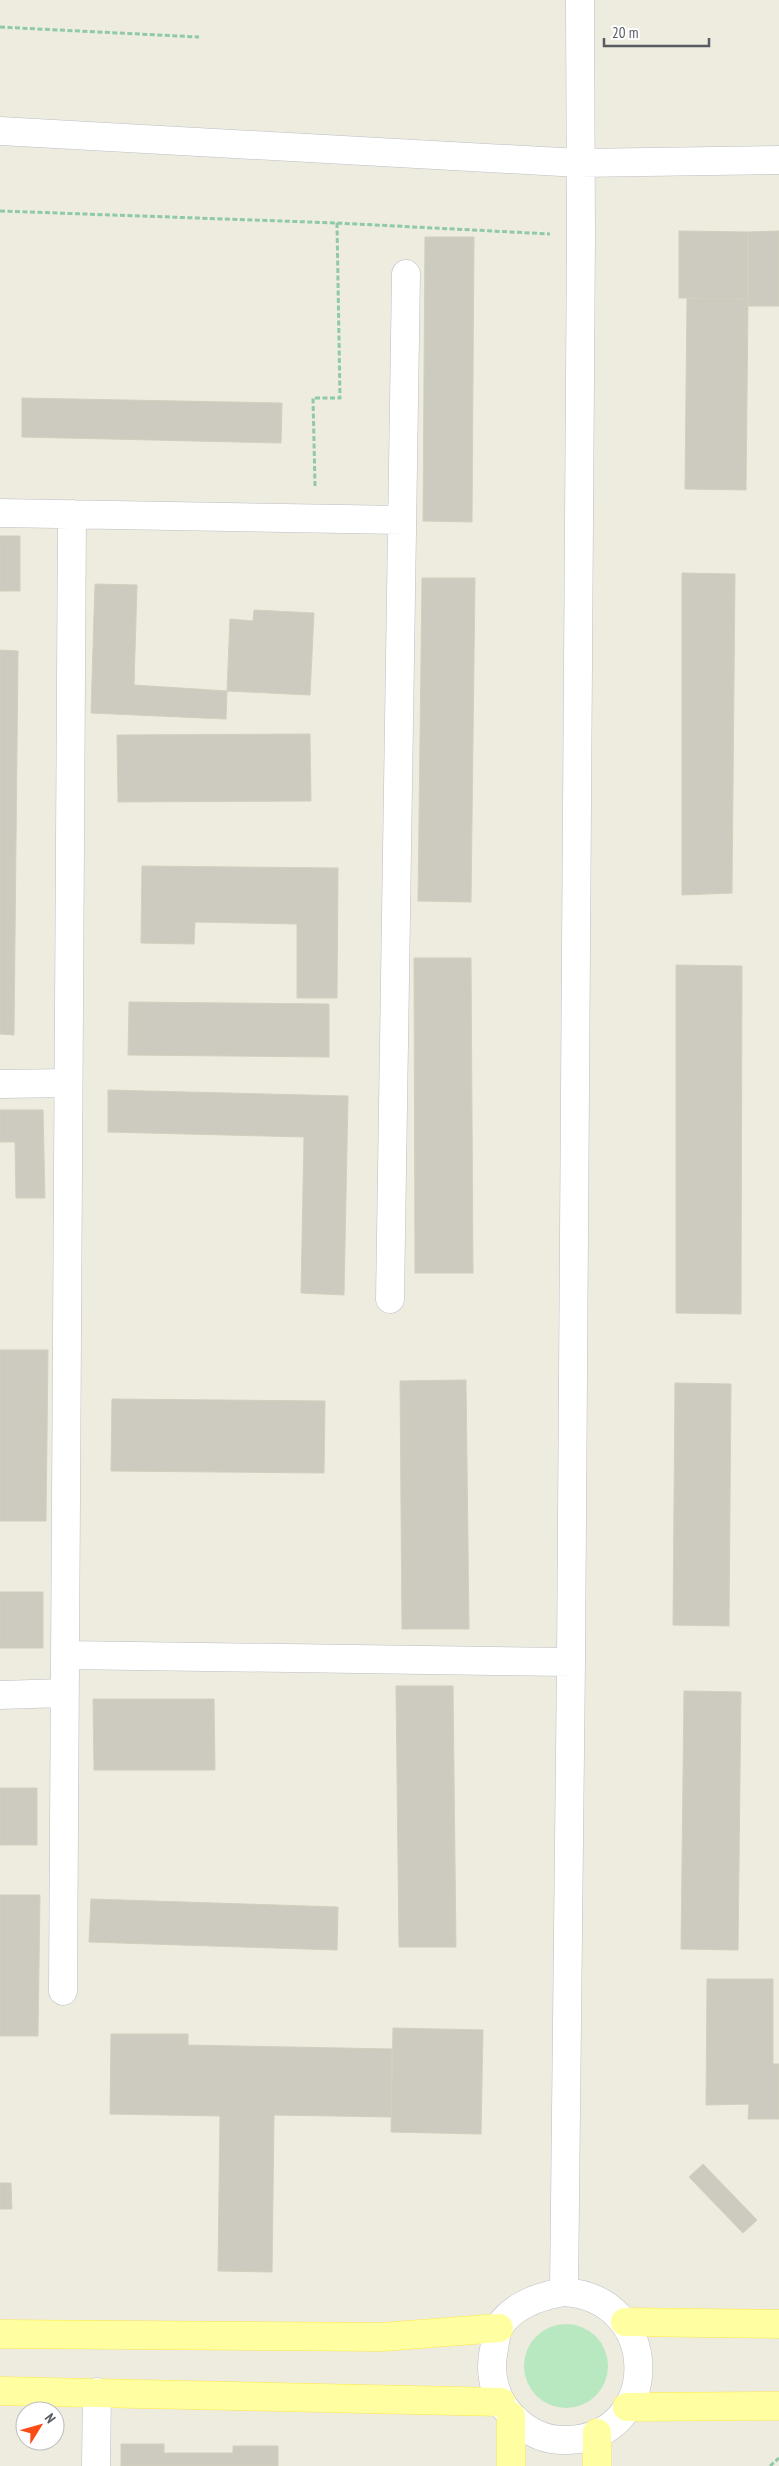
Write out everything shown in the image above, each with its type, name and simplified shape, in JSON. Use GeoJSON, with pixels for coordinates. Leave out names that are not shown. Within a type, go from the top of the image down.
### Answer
{"type":"FeatureCollection","features":[{"type":"Feature","properties":{"kind":"main road"},"geometry":{"type":"LineString","coordinates":[[624,2322],[779,2324]]}},
{"type":"Feature","properties":{"kind":"main road"},"geometry":{"type":"LineString","coordinates":[[0,2334],[382,2337],[499,2328]]}},
{"type":"Feature","properties":{"kind":"main road"},"geometry":{"type":"LineString","coordinates":[[0,2391],[97,2392],[506,2409],[511,2466]]}},
{"type":"Feature","properties":{"kind":"main road"},"geometry":{"type":"LineString","coordinates":[[627,2407],[779,2406]]}},
{"type":"Feature","properties":{"kind":"main road"},"geometry":{"type":"LineString","coordinates":[[597,2433],[597,2466]]}},
{"type":"Feature","properties":{"kind":"street"},"geometry":{"type":"LineString","coordinates":[[564,2292],[571,1662],[581,236],[579,163],[580,0]]}},
{"type":"Feature","properties":{"kind":"street"},"geometry":{"type":"LineString","coordinates":[[0,131],[579,163],[779,160]]}},
{"type":"Feature","properties":{"kind":"street"},"geometry":{"type":"LineString","coordinates":[[390,1299],[406,274]]}},
{"type":"Feature","properties":{"kind":"street"},"geometry":{"type":"LineString","coordinates":[[0,513],[402,520]]}},
{"type":"Feature","properties":{"kind":"street"},"geometry":{"type":"LineString","coordinates":[[63,1991],[72,514]]}},
{"type":"Feature","properties":{"kind":"street"},"geometry":{"type":"LineString","coordinates":[[0,1084],[68,1083]]}},
{"type":"Feature","properties":{"kind":"street"},"geometry":{"type":"LineString","coordinates":[[65,1655],[571,1662]]}},
{"type":"Feature","properties":{"kind":"street"},"geometry":{"type":"LineString","coordinates":[[0,1695],[64,1693]]}},
{"type":"Feature","properties":{"kind":"street"},"geometry":{"type":"LineString","coordinates":[[564,2292],[578,2293],[604,2303],[624,2322],[636,2347],[639,2373],[636,2390],[627,2407],[614,2422],[597,2433],[578,2439],[557,2440],[540,2436],[524,2428],[506,2409],[493,2383],[491,2362],[499,2328],[516,2310],[531,2300],[564,2292]]}},
{"type":"Feature","properties":{"kind":"street"},"geometry":{"type":"LineString","coordinates":[[96,2466],[97,2392]]}},
{"type":"Feature","properties":{"kind":"path"},"geometry":{"type":"LineString","coordinates":[[0,27],[199,37]]}},
{"type":"Feature","properties":{"kind":"path"},"geometry":{"type":"LineString","coordinates":[[0,211],[337,223],[581,236]]}},
{"type":"Feature","properties":{"kind":"path"},"geometry":{"type":"LineString","coordinates":[[316,519],[314,398],[340,398],[337,223]]}},
{"type":"Feature","properties":{"kind":"path"},"geometry":{"type":"LineString","coordinates":[[770,2466],[779,2458]]}},
{"type":"Feature","properties":{"kind":"green space"},"geometry":{"type":"Polygon","coordinates":[[[566,2324],[582,2327],[596,2336],[605,2350],[608,2366],[605,2382],[596,2396],[582,2405],[566,2408],[550,2405],[536,2396],[527,2382],[524,2366],[527,2350],[536,2336],[550,2327],[566,2324]]]}},
{"type":"Feature","properties":{"kind":"building"},"geometry":{"type":"Polygon","coordinates":[[[679,231],[748,232],[748,299],[679,298],[679,231]]]}},
{"type":"Feature","properties":{"kind":"building"},"geometry":{"type":"Polygon","coordinates":[[[779,231],[779,306],[748,306],[748,232],[779,231]]]}},
{"type":"Feature","properties":{"kind":"building"},"geometry":{"type":"Polygon","coordinates":[[[425,237],[474,237],[472,522],[423,521],[425,237]]]}},
{"type":"Feature","properties":{"kind":"building"},"geometry":{"type":"Polygon","coordinates":[[[687,298],[748,299],[746,490],[685,489],[687,298]]]}},
{"type":"Feature","properties":{"kind":"building"},"geometry":{"type":"Polygon","coordinates":[[[22,398],[282,403],[281,443],[22,437],[22,398]]]}},
{"type":"Feature","properties":{"kind":"building"},"geometry":{"type":"Polygon","coordinates":[[[0,536],[20,536],[20,591],[0,591],[0,536]]]}},
{"type":"Feature","properties":{"kind":"building"},"geometry":{"type":"Polygon","coordinates":[[[682,573],[735,574],[732,893],[682,895],[682,573]]]}},
{"type":"Feature","properties":{"kind":"building"},"geometry":{"type":"Polygon","coordinates":[[[422,578],[475,578],[471,902],[418,901],[422,578]]]}},
{"type":"Feature","properties":{"kind":"building"},"geometry":{"type":"Polygon","coordinates":[[[95,584],[137,585],[134,685],[227,691],[226,719],[91,713],[95,584]]]}},
{"type":"Feature","properties":{"kind":"building"},"geometry":{"type":"Polygon","coordinates":[[[254,610],[314,613],[310,695],[227,691],[230,619],[253,621],[254,610]]]}},
{"type":"Feature","properties":{"kind":"building"},"geometry":{"type":"Polygon","coordinates":[[[0,650],[18,651],[14,1035],[0,1034],[0,650]]]}},
{"type":"Feature","properties":{"kind":"building"},"geometry":{"type":"Polygon","coordinates":[[[310,734],[311,801],[118,802],[117,735],[310,734]]]}},
{"type":"Feature","properties":{"kind":"building"},"geometry":{"type":"Polygon","coordinates":[[[142,866],[338,868],[337,998],[297,998],[297,924],[195,922],[194,944],[141,943],[142,866]]]}},
{"type":"Feature","properties":{"kind":"building"},"geometry":{"type":"Polygon","coordinates":[[[414,958],[471,958],[473,1273],[415,1273],[414,958]]]}},
{"type":"Feature","properties":{"kind":"building"},"geometry":{"type":"Polygon","coordinates":[[[676,965],[742,966],[741,1314],[676,1313],[676,965]]]}},
{"type":"Feature","properties":{"kind":"building"},"geometry":{"type":"Polygon","coordinates":[[[129,1002],[329,1004],[329,1057],[128,1055],[129,1002]]]}},
{"type":"Feature","properties":{"kind":"building"},"geometry":{"type":"Polygon","coordinates":[[[108,1090],[348,1096],[344,1295],[301,1293],[304,1137],[108,1132],[108,1090]]]}},
{"type":"Feature","properties":{"kind":"building"},"geometry":{"type":"Polygon","coordinates":[[[0,1110],[43,1110],[45,1198],[16,1198],[15,1142],[0,1142],[0,1110]]]}},
{"type":"Feature","properties":{"kind":"building"},"geometry":{"type":"Polygon","coordinates":[[[0,1350],[48,1350],[46,1521],[0,1521],[0,1350]]]}},
{"type":"Feature","properties":{"kind":"building"},"geometry":{"type":"Polygon","coordinates":[[[466,1380],[469,1629],[402,1629],[400,1381],[466,1380]]]}},
{"type":"Feature","properties":{"kind":"building"},"geometry":{"type":"Polygon","coordinates":[[[675,1383],[731,1384],[729,1626],[673,1625],[675,1383]]]}},
{"type":"Feature","properties":{"kind":"building"},"geometry":{"type":"Polygon","coordinates":[[[112,1399],[325,1401],[324,1473],[111,1471],[112,1399]]]}},
{"type":"Feature","properties":{"kind":"building"},"geometry":{"type":"Polygon","coordinates":[[[0,1592],[43,1592],[43,1648],[0,1648],[0,1592]]]}},
{"type":"Feature","properties":{"kind":"building"},"geometry":{"type":"Polygon","coordinates":[[[396,1686],[453,1686],[456,1947],[399,1947],[396,1686]]]}},
{"type":"Feature","properties":{"kind":"building"},"geometry":{"type":"Polygon","coordinates":[[[684,1691],[741,1692],[738,1950],[681,1949],[684,1691]]]}},
{"type":"Feature","properties":{"kind":"building"},"geometry":{"type":"Polygon","coordinates":[[[93,1699],[214,1699],[215,1770],[94,1770],[93,1699]]]}},
{"type":"Feature","properties":{"kind":"building"},"geometry":{"type":"Polygon","coordinates":[[[0,1788],[37,1788],[37,1845],[0,1845],[0,1788]]]}},
{"type":"Feature","properties":{"kind":"building"},"geometry":{"type":"Polygon","coordinates":[[[0,1895],[40,1895],[38,2036],[0,2036],[0,1895]]]}},
{"type":"Feature","properties":{"kind":"building"},"geometry":{"type":"Polygon","coordinates":[[[91,1899],[338,1907],[337,1950],[89,1942],[91,1899]]]}},
{"type":"Feature","properties":{"kind":"building"},"geometry":{"type":"Polygon","coordinates":[[[707,1979],[773,1979],[773,2064],[779,2064],[779,2119],[748,2119],[749,2104],[706,2105],[707,1979]]]}},
{"type":"Feature","properties":{"kind":"building"},"geometry":{"type":"Polygon","coordinates":[[[393,2028],[483,2030],[481,2134],[391,2132],[393,2028]]]}},
{"type":"Feature","properties":{"kind":"building"},"geometry":{"type":"Polygon","coordinates":[[[111,2034],[188,2034],[188,2045],[392,2049],[391,2117],[274,2115],[272,2272],[218,2271],[220,2116],[110,2114],[111,2034]]]}},
{"type":"Feature","properties":{"kind":"building"},"geometry":{"type":"Polygon","coordinates":[[[703,2164],[757,2220],[743,2233],[689,2177],[703,2164]]]}},
{"type":"Feature","properties":{"kind":"building"},"geometry":{"type":"Polygon","coordinates":[[[0,2183],[11,2183],[12,2209],[0,2209],[0,2183]]]}},
{"type":"Feature","properties":{"kind":"building"},"geometry":{"type":"Polygon","coordinates":[[[121,2444],[164,2444],[164,2453],[233,2453],[233,2446],[278,2446],[278,2466],[121,2466],[121,2444]]]}}]}
